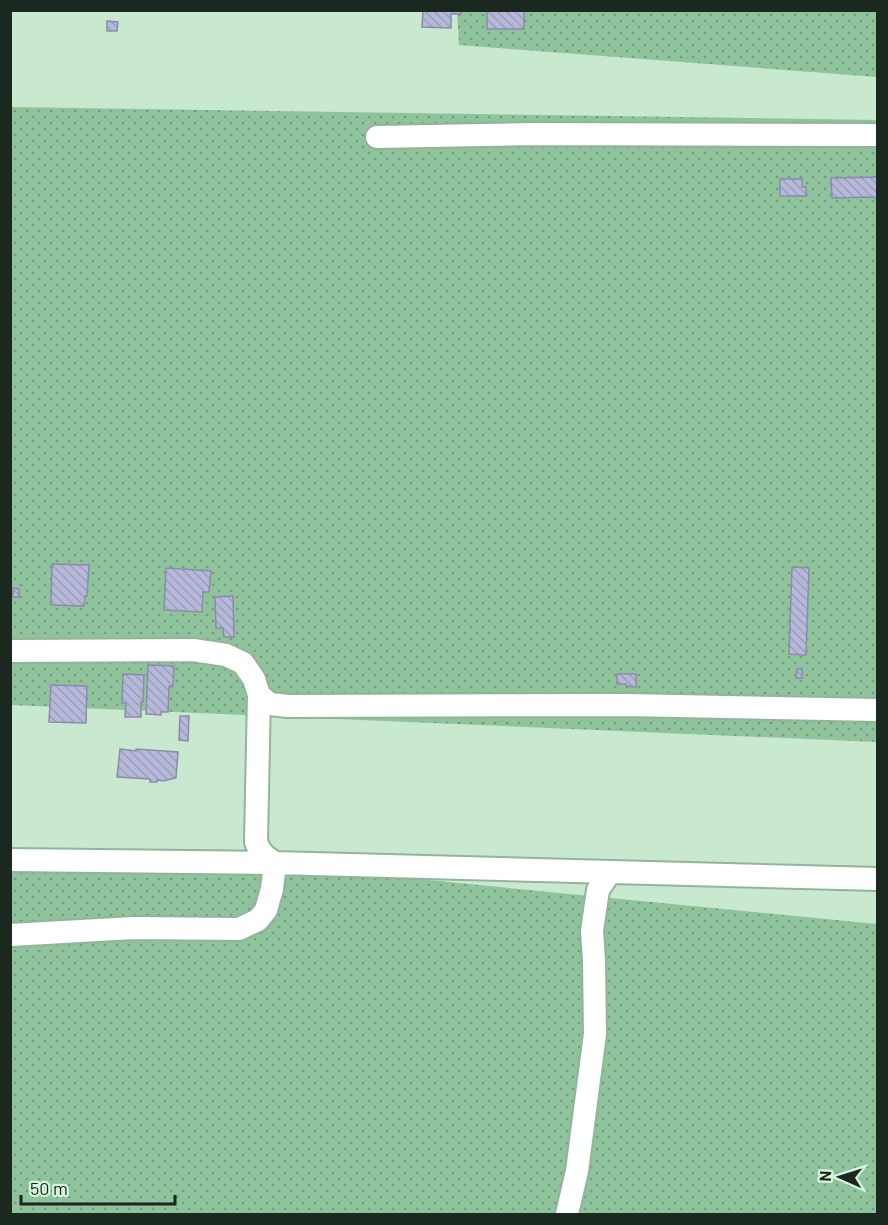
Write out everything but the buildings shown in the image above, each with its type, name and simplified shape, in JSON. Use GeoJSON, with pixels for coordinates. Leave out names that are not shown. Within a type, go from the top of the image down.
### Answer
{"type":"FeatureCollection","features":[{"type":"Feature","properties":{"kind":"street"},"geometry":{"type":"LineString","coordinates":[[377,137],[533,134],[878,135]]}},
{"type":"Feature","properties":{"kind":"street"},"geometry":{"type":"LineString","coordinates":[[10,651],[193,650],[226,655],[243,663],[254,679],[259,695],[256,842],[260,851],[275,863]]}},
{"type":"Feature","properties":{"kind":"street"},"geometry":{"type":"LineString","coordinates":[[259,695],[270,704],[288,706],[626,705],[878,710]]}},
{"type":"Feature","properties":{"kind":"street"},"geometry":{"type":"LineString","coordinates":[[10,860],[275,863],[878,879]]}},
{"type":"Feature","properties":{"kind":"street"},"geometry":{"type":"LineString","coordinates":[[10,935],[134,928],[239,928],[258,920],[266,910],[272,889],[275,863]]}},
{"type":"Feature","properties":{"kind":"street"},"geometry":{"type":"LineString","coordinates":[[567,1215],[576,1171],[595,1034],[591,931],[598,890],[610,872]]}},
{"type":"Feature","properties":{"kind":"green space"},"geometry":{"type":"Polygon","coordinates":[[[457,11],[877,11],[877,77],[459,45],[457,11]]]}},
{"type":"Feature","properties":{"kind":"green space"},"geometry":{"type":"Polygon","coordinates":[[[11,107],[877,120],[877,742],[11,705],[11,107]]]}},
{"type":"Feature","properties":{"kind":"green space"},"geometry":{"type":"Polygon","coordinates":[[[264,864],[877,924],[877,1214],[11,1214],[10,872],[264,864]]]}}]}
